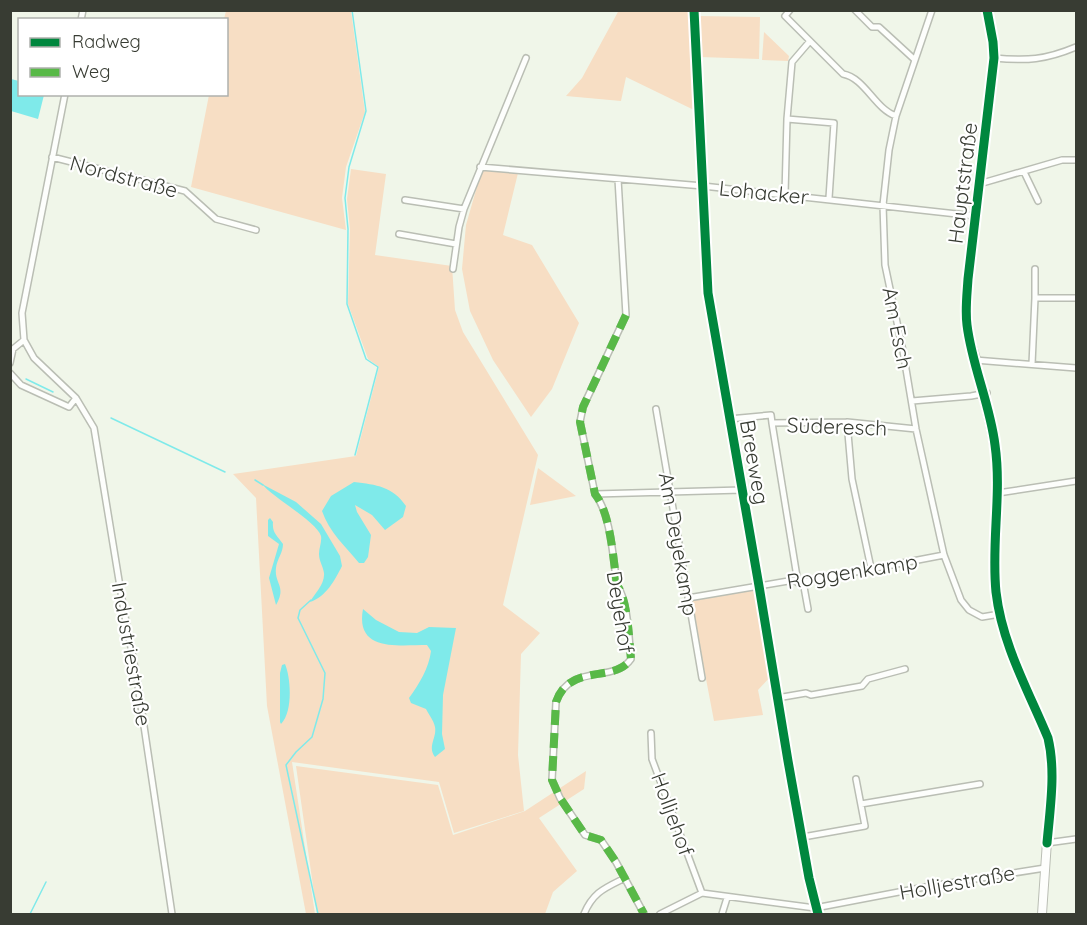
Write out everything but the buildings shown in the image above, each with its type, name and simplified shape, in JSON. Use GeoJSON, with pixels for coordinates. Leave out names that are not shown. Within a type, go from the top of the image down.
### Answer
{"type":"FeatureCollection","features":[{"type":"Feature","properties":{"kind":"main road","name":"Hauptstraße"},"geometry":{"type":"LineString","coordinates":[[987,10],[994,58],[975,216],[966,316],[995,445],[998,493],[996,580],[1000,614],[1011,652],[1051,748],[1052,769],[1042,915]]}},
{"type":"Feature","properties":{"kind":"street","name":"Breeweg"},"geometry":{"type":"LineString","coordinates":[[694,10],[708,293],[816,911]]}},
{"type":"Feature","properties":{"kind":"street"},"geometry":{"type":"LineString","coordinates":[[790,10],[785,16],[843,74],[850,75],[884,108],[896,116]]}},
{"type":"Feature","properties":{"kind":"street"},"geometry":{"type":"LineString","coordinates":[[855,10],[872,27],[879,27],[915,60]]}},
{"type":"Feature","properties":{"kind":"street","name":"Am Esch"},"geometry":{"type":"LineString","coordinates":[[932,10],[896,116],[889,150],[883,205],[885,265],[916,429],[944,555],[962,600],[969,610],[982,617],[1000,614]]}},
{"type":"Feature","properties":{"kind":"street"},"geometry":{"type":"LineString","coordinates":[[785,194],[787,119],[792,63],[810,41]]}},
{"type":"Feature","properties":{"kind":"street"},"geometry":{"type":"LineString","coordinates":[[994,58],[1027,61],[1063,53],[1077,47]]}},
{"type":"Feature","properties":{"kind":"street"},"geometry":{"type":"LineString","coordinates":[[453,269],[464,209],[526,58]]}},
{"type":"Feature","properties":{"kind":"street"},"geometry":{"type":"LineString","coordinates":[[10,363],[13,349],[24,340],[22,313],[65,96]]}},
{"type":"Feature","properties":{"kind":"street"},"geometry":{"type":"LineString","coordinates":[[787,119],[834,123],[829,198]]}},
{"type":"Feature","properties":{"kind":"street","name":"Nordstraße"},"geometry":{"type":"LineString","coordinates":[[52,157],[185,191],[216,219],[256,230]]}},
{"type":"Feature","properties":{"kind":"street"},"geometry":{"type":"LineString","coordinates":[[979,184],[1062,160],[1077,160]]}},
{"type":"Feature","properties":{"kind":"street","name":"Lohacker"},"geometry":{"type":"LineString","coordinates":[[480,167],[829,198],[975,216]]}},
{"type":"Feature","properties":{"kind":"street"},"geometry":{"type":"LineString","coordinates":[[1024,172],[1038,201]]}},
{"type":"Feature","properties":{"kind":"street","name":"Deyehof"},"geometry":{"type":"LineString","coordinates":[[618,179],[626,315],[583,407],[580,422],[595,494],[602,502],[605,515],[617,585],[624,608],[631,659],[625,666],[574,680],[564,686],[556,702],[552,780],[560,798],[585,835],[601,840],[626,878],[644,915]]}},
{"type":"Feature","properties":{"kind":"street"},"geometry":{"type":"LineString","coordinates":[[405,200],[464,209]]}},
{"type":"Feature","properties":{"kind":"street"},"geometry":{"type":"LineString","coordinates":[[399,234],[456,244]]}},
{"type":"Feature","properties":{"kind":"street"},"geometry":{"type":"LineString","coordinates":[[1032,364],[1035,269]]}},
{"type":"Feature","properties":{"kind":"street"},"geometry":{"type":"LineString","coordinates":[[1035,298],[1077,298]]}},
{"type":"Feature","properties":{"kind":"street","name":"Industriestraße"},"geometry":{"type":"LineString","coordinates":[[24,340],[34,358],[76,398],[88,416],[97,437],[137,679],[172,915]]}},
{"type":"Feature","properties":{"kind":"street"},"geometry":{"type":"LineString","coordinates":[[975,360],[1077,368]]}},
{"type":"Feature","properties":{"kind":"street"},"geometry":{"type":"LineString","coordinates":[[11,375],[21,385],[69,407],[76,398]]}},
{"type":"Feature","properties":{"kind":"street"},"geometry":{"type":"LineString","coordinates":[[912,401],[985,393]]}},
{"type":"Feature","properties":{"kind":"street","name":"Am Deyekamp"},"geometry":{"type":"LineString","coordinates":[[656,410],[702,678]]}},
{"type":"Feature","properties":{"kind":"street","name":"Süderesch"},"geometry":{"type":"LineString","coordinates":[[729,419],[771,415],[772,423],[847,422],[916,429]]}},
{"type":"Feature","properties":{"kind":"street"},"geometry":{"type":"LineString","coordinates":[[847,422],[852,479],[871,568]]}},
{"type":"Feature","properties":{"kind":"street"},"geometry":{"type":"LineString","coordinates":[[772,423],[798,582],[804,587],[808,609]]}},
{"type":"Feature","properties":{"kind":"street"},"geometry":{"type":"LineString","coordinates":[[998,493],[1077,482]]}},
{"type":"Feature","properties":{"kind":"street"},"geometry":{"type":"LineString","coordinates":[[595,494],[741,490]]}},
{"type":"Feature","properties":{"kind":"street","name":"Roggenkamp"},"geometry":{"type":"LineString","coordinates":[[688,598],[794,580],[798,582],[944,555]]}},
{"type":"Feature","properties":{"kind":"street"},"geometry":{"type":"LineString","coordinates":[[777,698],[862,686],[867,679],[905,669]]}},
{"type":"Feature","properties":{"kind":"street","name":"Holljehof"},"geometry":{"type":"LineString","coordinates":[[651,734],[652,759],[702,893]]}},
{"type":"Feature","properties":{"kind":"street"},"geometry":{"type":"LineString","coordinates":[[803,837],[865,825],[856,779]]}},
{"type":"Feature","properties":{"kind":"street"},"geometry":{"type":"LineString","coordinates":[[861,804],[980,784]]}},
{"type":"Feature","properties":{"kind":"street"},"geometry":{"type":"LineString","coordinates":[[1047,843],[1077,839]]}},
{"type":"Feature","properties":{"kind":"street","name":"Holljestraße"},"geometry":{"type":"LineString","coordinates":[[702,893],[816,911],[947,883],[1045,868]]}},
{"type":"Feature","properties":{"kind":"street"},"geometry":{"type":"LineString","coordinates":[[585,915],[589,902],[595,895],[626,878]]}},
{"type":"Feature","properties":{"kind":"street"},"geometry":{"type":"LineString","coordinates":[[660,915],[702,893]]}},
{"type":"Feature","properties":{"kind":"street"},"geometry":{"type":"LineString","coordinates":[[722,915],[726,898]]}},
{"type":"Feature","properties":{"kind":"shaded area"},"geometry":{"type":"Polygon","coordinates":[[[619,10],[689,11],[694,110],[626,77],[621,101],[566,96],[582,78],[619,10]]]}},
{"type":"Feature","properties":{"kind":"shaded area"},"geometry":{"type":"Polygon","coordinates":[[[226,11],[351,11],[365,112],[346,167],[342,198],[346,230],[191,187],[209,96],[228,96],[228,18],[224,18],[226,11]]]}},
{"type":"Feature","properties":{"kind":"shaded area"},"geometry":{"type":"Polygon","coordinates":[[[699,16],[760,17],[759,59],[700,57],[699,16]]]}},
{"type":"Feature","properties":{"kind":"shaded area"},"geometry":{"type":"Polygon","coordinates":[[[764,32],[789,56],[788,61],[762,60],[764,32]]]}},
{"type":"Feature","properties":{"kind":"shaded area"},"geometry":{"type":"Polygon","coordinates":[[[351,169],[386,174],[375,255],[452,266],[455,310],[463,332],[538,455],[503,605],[540,633],[521,654],[518,755],[524,811],[454,833],[439,782],[292,762],[315,914],[306,914],[267,706],[256,498],[233,474],[356,456],[379,367],[368,359],[348,304],[350,229],[347,199],[351,169]]]}},
{"type":"Feature","properties":{"kind":"shaded area"},"geometry":{"type":"Polygon","coordinates":[[[482,169],[518,173],[503,235],[532,245],[579,323],[552,389],[531,417],[493,360],[470,311],[462,269],[466,225],[482,169]]]}},
{"type":"Feature","properties":{"kind":"shaded area"},"geometry":{"type":"Polygon","coordinates":[[[538,468],[576,496],[530,505],[538,468]]]}},
{"type":"Feature","properties":{"kind":"shaded area"},"geometry":{"type":"Polygon","coordinates":[[[757,588],[771,676],[758,690],[763,715],[714,721],[691,600],[757,588]]]}},
{"type":"Feature","properties":{"kind":"shaded area"},"geometry":{"type":"Polygon","coordinates":[[[296,766],[438,785],[453,835],[525,811],[586,771],[584,789],[539,818],[577,871],[553,892],[545,914],[317,914],[296,766]]]}},
{"type":"Feature","properties":{"kind":"water"},"geometry":{"type":"Polygon","coordinates":[[[11,79],[18,81],[18,96],[44,96],[38,119],[11,111],[11,79]]]}},
{"type":"Feature","properties":{"kind":"water"},"geometry":{"type":"Polygon","coordinates":[[[354,482],[389,490],[406,506],[403,517],[385,530],[372,515],[355,505],[371,535],[368,557],[364,563],[359,563],[338,539],[322,511],[331,496],[354,482]]]}},
{"type":"Feature","properties":{"kind":"water"},"geometry":{"type":"Polygon","coordinates":[[[262,484],[296,502],[321,524],[340,556],[342,566],[336,577],[316,600],[310,602],[324,577],[319,557],[321,536],[312,524],[262,484]]]}},
{"type":"Feature","properties":{"kind":"water"},"geometry":{"type":"Polygon","coordinates":[[[270,518],[274,531],[283,544],[276,568],[280,593],[276,605],[269,578],[279,544],[268,536],[270,518]]]}},
{"type":"Feature","properties":{"kind":"water"},"geometry":{"type":"Polygon","coordinates":[[[363,609],[376,620],[399,632],[417,633],[429,627],[456,628],[443,695],[442,734],[445,749],[435,757],[432,750],[434,722],[426,709],[411,703],[409,698],[426,670],[431,651],[427,645],[392,645],[372,639],[366,633],[362,623],[363,609]]]}},
{"type":"Feature","properties":{"kind":"water"},"geometry":{"type":"Polygon","coordinates":[[[285,664],[290,695],[288,712],[281,724],[280,673],[282,665],[285,664]]]}},
{"type":"Feature","properties":{"kind":"waterway"},"geometry":{"type":"LineString","coordinates":[[352,10],[366,111],[349,167],[345,198],[348,229],[347,304],[366,359],[378,367],[355,455]]}},
{"type":"Feature","properties":{"kind":"waterway"},"geometry":{"type":"LineString","coordinates":[[26,379],[53,392]]}},
{"type":"Feature","properties":{"kind":"waterway"},"geometry":{"type":"LineString","coordinates":[[111,418],[225,472]]}},
{"type":"Feature","properties":{"kind":"waterway"},"geometry":{"type":"LineString","coordinates":[[255,480],[263,485]]}},
{"type":"Feature","properties":{"kind":"waterway"},"geometry":{"type":"LineString","coordinates":[[311,600],[300,610],[298,618],[325,673],[323,699],[312,737],[286,765],[318,914]]}},
{"type":"Feature","properties":{"kind":"waterway"},"geometry":{"type":"LineString","coordinates":[[30,914],[46,882]]}},
{"type":"Feature","properties":{"kind":"marked path"},"geometry":{"type":"LineString","coordinates":[[626,315],[583,407],[580,422],[595,494],[605,513],[608,525],[617,585],[626,610],[631,659],[614,671],[581,677],[571,682],[563,690],[556,702],[552,780],[560,798],[585,835],[601,840],[616,862],[644,914]]}},
{"type":"Feature","properties":{"kind":"cycle path"},"geometry":{"type":"LineString","coordinates":[[694,10],[708,293],[788,761],[809,878],[818,914]]}},
{"type":"Feature","properties":{"kind":"cycle path"},"geometry":{"type":"LineString","coordinates":[[987,10],[994,58],[968,279],[966,319],[995,445],[997,463],[995,574],[999,611],[1010,648],[1048,738],[1052,764],[1052,790],[1047,843]]}}]}
